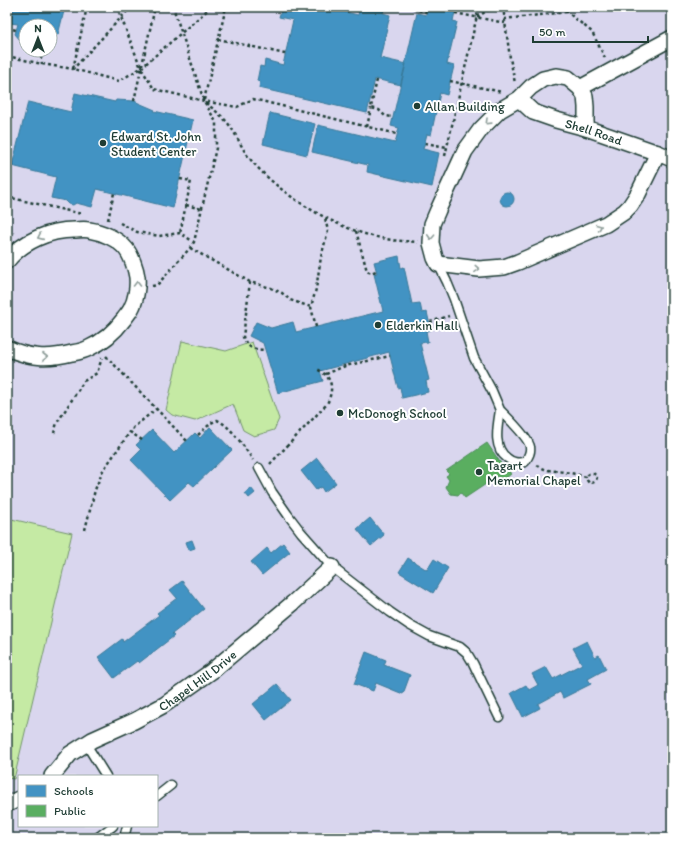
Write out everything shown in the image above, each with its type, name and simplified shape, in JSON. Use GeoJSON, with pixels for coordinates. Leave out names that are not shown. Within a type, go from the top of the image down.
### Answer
{"type":"FeatureCollection","features":[{"type":"Feature","properties":{"kind":"street"},"geometry":{"type":"LineString","coordinates":[[580,88],[672,38]]}},
{"type":"Feature","properties":{"kind":"street"},"geometry":{"type":"LineString","coordinates":[[586,128],[585,96],[580,88],[568,78],[556,76],[543,79],[531,87],[519,99],[500,110],[481,129],[465,151],[432,224],[430,243],[438,264],[479,269],[504,267],[606,224],[630,206],[638,194],[658,153]]}},
{"type":"Feature","properties":{"kind":"street","name":"Shell Road"},"geometry":{"type":"LineString","coordinates":[[519,99],[533,112],[586,128],[672,159]]}},
{"type":"Feature","properties":{"kind":"street"},"geometry":{"type":"LineString","coordinates":[[7,348],[30,356],[47,357],[63,356],[89,348],[99,343],[116,329],[132,309],[138,288],[136,269],[127,249],[114,239],[104,234],[89,230],[68,230],[47,234],[28,242],[8,259]]}},
{"type":"Feature","properties":{"kind":"street","name":"Chapel Hill Drive"},"geometry":{"type":"LineString","coordinates":[[53,775],[70,754],[92,740],[134,721],[164,705],[212,671],[293,603],[332,567]]}},
{"type":"Feature","properties":{"kind":"street"},"geometry":{"type":"LineString","coordinates":[[7,804],[18,799]]}},
{"type":"Feature","properties":{"kind":"lane"},"geometry":{"type":"LineString","coordinates":[[438,264],[459,313],[474,358],[492,391],[500,410],[525,437],[530,446],[529,455],[525,462],[517,463],[511,461],[503,455],[499,447],[497,435],[500,410]]}},
{"type":"Feature","properties":{"kind":"lane"},"geometry":{"type":"LineString","coordinates":[[261,471],[272,492],[288,515],[332,567],[409,625],[429,636],[460,647],[467,654],[473,663],[499,717]]}},
{"type":"Feature","properties":{"kind":"lane"},"geometry":{"type":"LineString","coordinates":[[86,744],[105,775]]}},
{"type":"Feature","properties":{"kind":"lane"},"geometry":{"type":"LineString","coordinates":[[158,795],[171,785]]}},
{"type":"Feature","properties":{"kind":"lane"},"geometry":{"type":"LineString","coordinates":[[97,838],[112,827]]}},
{"type":"Feature","properties":{"kind":"path"},"geometry":{"type":"LineString","coordinates":[[73,69],[87,7]]}},
{"type":"Feature","properties":{"kind":"path"},"geometry":{"type":"LineString","coordinates":[[117,7],[141,68],[154,89],[237,107],[253,99],[397,134]]}},
{"type":"Feature","properties":{"kind":"path"},"geometry":{"type":"LineString","coordinates":[[73,69],[131,7]]}},
{"type":"Feature","properties":{"kind":"path"},"geometry":{"type":"LineString","coordinates":[[134,101],[155,7]]}},
{"type":"Feature","properties":{"kind":"path"},"geometry":{"type":"LineString","coordinates":[[138,288],[157,285],[194,242],[216,148],[216,122],[204,101],[173,7]]}},
{"type":"Feature","properties":{"kind":"path"},"geometry":{"type":"LineString","coordinates":[[7,56],[73,69],[119,81],[141,68],[212,7]]}},
{"type":"Feature","properties":{"kind":"path"},"geometry":{"type":"LineString","coordinates":[[204,101],[226,7]]}},
{"type":"Feature","properties":{"kind":"path"},"geometry":{"type":"LineString","coordinates":[[351,7],[350,8],[359,11]]}},
{"type":"Feature","properties":{"kind":"path"},"geometry":{"type":"LineString","coordinates":[[407,7],[426,12]]}},
{"type":"Feature","properties":{"kind":"path"},"geometry":{"type":"LineString","coordinates":[[443,163],[479,7]]}},
{"type":"Feature","properties":{"kind":"path"},"geometry":{"type":"LineString","coordinates":[[477,17],[493,7]]}},
{"type":"Feature","properties":{"kind":"path"},"geometry":{"type":"LineString","coordinates":[[503,7],[510,58],[519,99]]}},
{"type":"Feature","properties":{"kind":"path"},"geometry":{"type":"LineString","coordinates":[[561,7],[592,32],[611,71]]}},
{"type":"Feature","properties":{"kind":"path"},"geometry":{"type":"LineString","coordinates":[[567,12],[569,7]]}},
{"type":"Feature","properties":{"kind":"path"},"geometry":{"type":"LineString","coordinates":[[455,12],[505,23]]}},
{"type":"Feature","properties":{"kind":"path"},"geometry":{"type":"LineString","coordinates":[[504,19],[567,12]]}},
{"type":"Feature","properties":{"kind":"path"},"geometry":{"type":"LineString","coordinates":[[7,28],[16,30]]}},
{"type":"Feature","properties":{"kind":"path"},"geometry":{"type":"LineString","coordinates":[[218,39],[285,54]]}},
{"type":"Feature","properties":{"kind":"path"},"geometry":{"type":"LineString","coordinates":[[41,58],[42,64]]}},
{"type":"Feature","properties":{"kind":"path"},"geometry":{"type":"LineString","coordinates":[[367,127],[377,80]]}},
{"type":"Feature","properties":{"kind":"path"},"geometry":{"type":"LineString","coordinates":[[450,81],[503,92],[519,99]]}},
{"type":"Feature","properties":{"kind":"path"},"geometry":{"type":"LineString","coordinates":[[204,101],[227,121],[249,158],[264,174],[288,194],[325,218],[356,231],[380,238],[430,243]]}},
{"type":"Feature","properties":{"kind":"path"},"geometry":{"type":"LineString","coordinates":[[371,108],[379,110],[385,116],[393,117]]}},
{"type":"Feature","properties":{"kind":"path"},"geometry":{"type":"LineString","coordinates":[[425,143],[465,151]]}},
{"type":"Feature","properties":{"kind":"path"},"geometry":{"type":"LineString","coordinates":[[180,179],[191,181],[180,233]]}},
{"type":"Feature","properties":{"kind":"path"},"geometry":{"type":"LineString","coordinates":[[104,234],[114,193]]}},
{"type":"Feature","properties":{"kind":"path"},"geometry":{"type":"LineString","coordinates":[[7,197],[85,214]]}},
{"type":"Feature","properties":{"kind":"path"},"geometry":{"type":"LineString","coordinates":[[186,206],[202,209]]}},
{"type":"Feature","properties":{"kind":"path"},"geometry":{"type":"LineString","coordinates":[[316,327],[311,307],[328,231],[325,218]]}},
{"type":"Feature","properties":{"kind":"path"},"geometry":{"type":"LineString","coordinates":[[108,220],[122,224],[136,232],[159,236],[180,233],[194,242]]}},
{"type":"Feature","properties":{"kind":"path"},"geometry":{"type":"LineString","coordinates":[[356,231],[367,271],[371,273],[376,272]]}},
{"type":"Feature","properties":{"kind":"path"},"geometry":{"type":"LineString","coordinates":[[190,248],[250,282],[271,288],[282,293],[290,300],[311,307]]}},
{"type":"Feature","properties":{"kind":"path"},"geometry":{"type":"LineString","coordinates":[[250,282],[243,337],[246,344],[254,349],[265,350]]}},
{"type":"Feature","properties":{"kind":"path"},"geometry":{"type":"LineString","coordinates":[[430,322],[459,313]]}},
{"type":"Feature","properties":{"kind":"path"},"geometry":{"type":"LineString","coordinates":[[54,433],[58,423],[84,381],[97,373],[104,354],[187,441]]}},
{"type":"Feature","properties":{"kind":"path"},"geometry":{"type":"LineString","coordinates":[[326,374],[345,366],[390,356]]}},
{"type":"Feature","properties":{"kind":"path"},"geometry":{"type":"LineString","coordinates":[[198,436],[211,423],[217,420],[222,422],[241,443],[261,471],[273,461],[327,404],[332,390],[331,385],[326,374],[317,370],[320,371]]}},
{"type":"Feature","properties":{"kind":"path"},"geometry":{"type":"LineString","coordinates":[[85,530],[95,490],[102,472],[134,426],[156,409]]}},
{"type":"Feature","properties":{"kind":"path"},"geometry":{"type":"LineString","coordinates":[[130,432],[142,440]]}},
{"type":"Feature","properties":{"kind":"path"},"geometry":{"type":"LineString","coordinates":[[527,458],[544,470],[576,474],[586,477],[589,483],[596,481],[597,479],[597,476],[593,473],[590,473],[586,477]]}},
{"type":"Feature","properties":{"kind":"shaded area","name":"McDonogh School"},"geometry":{"type":"Polygon","coordinates":[[[7,7],[672,7],[672,838],[7,838],[7,7]]]}},
{"type":"Feature","properties":{"kind":"green space"},"geometry":{"type":"Polygon","coordinates":[[[182,341],[226,351],[252,342],[279,419],[274,430],[254,436],[243,430],[233,404],[195,421],[172,415],[166,410],[182,341]]]}},
{"type":"Feature","properties":{"kind":"green space"},"geometry":{"type":"Polygon","coordinates":[[[7,518],[72,533],[14,779],[7,778],[7,518]]]}},
{"type":"Feature","properties":{"kind":"building: Schools"},"geometry":{"type":"Polygon","coordinates":[[[14,7],[65,7],[58,35],[58,18],[18,18],[18,24],[10,23],[14,7]]]}},
{"type":"Feature","properties":{"kind":"building: Schools"},"geometry":{"type":"Polygon","coordinates":[[[282,7],[325,7],[358,15],[360,8],[368,10],[370,7],[384,10],[383,13],[390,15],[380,58],[406,64],[401,85],[375,79],[367,113],[259,88],[260,82],[257,81],[260,66],[264,67],[265,60],[283,65],[293,20],[279,17],[282,7]]]}},
{"type":"Feature","properties":{"kind":"building: Schools","name":"Allan Building"},"geometry":{"type":"Polygon","coordinates":[[[427,7],[456,7],[453,21],[457,22],[447,64],[454,66],[447,95],[440,93],[431,135],[427,134],[423,149],[439,153],[432,187],[367,172],[368,165],[312,152],[318,125],[395,143],[399,128],[391,126],[417,13],[426,15],[427,7]]]}},
{"type":"Feature","properties":{"kind":"building: Schools"},"geometry":{"type":"Polygon","coordinates":[[[18,24],[18,38],[15,34],[18,24]]]}},
{"type":"Feature","properties":{"kind":"building: Schools","name":"Edward St. John Student Center"},"geometry":{"type":"Polygon","coordinates":[[[75,93],[115,102],[116,100],[134,101],[155,110],[154,111],[193,120],[173,208],[97,189],[92,207],[76,203],[73,205],[69,204],[66,201],[51,198],[56,177],[12,166],[28,102],[71,112],[75,93]]]}},
{"type":"Feature","properties":{"kind":"building: Schools"},"geometry":{"type":"Polygon","coordinates":[[[270,113],[315,124],[307,155],[263,144],[270,113]]]}},
{"type":"Feature","properties":{"kind":"building: Schools"},"geometry":{"type":"Polygon","coordinates":[[[504,192],[510,192],[514,196],[514,202],[510,206],[504,206],[500,202],[500,196],[504,192]]]}},
{"type":"Feature","properties":{"kind":"building: Schools","name":"Elderkin Hall"},"geometry":{"type":"Polygon","coordinates":[[[399,256],[401,268],[404,267],[412,304],[420,303],[422,313],[427,312],[431,330],[426,331],[428,342],[420,343],[429,380],[426,381],[428,392],[402,398],[389,352],[320,371],[323,381],[278,393],[263,343],[249,336],[256,322],[271,328],[293,322],[296,332],[383,311],[374,274],[377,273],[374,262],[399,256]]]}},
{"type":"Feature","properties":{"kind":"building: Schools"},"geometry":{"type":"Polygon","coordinates":[[[210,427],[232,450],[194,486],[189,482],[170,500],[131,460],[141,450],[136,445],[152,430],[174,453],[195,433],[200,438],[210,427]]]}},
{"type":"Feature","properties":{"kind":"building: Schools"},"geometry":{"type":"Polygon","coordinates":[[[317,458],[336,483],[324,492],[321,487],[316,490],[301,471],[317,458]]]}},
{"type":"Feature","properties":{"kind":"building: Schools"},"geometry":{"type":"Polygon","coordinates":[[[251,488],[255,493],[249,498],[245,493],[251,488]]]}},
{"type":"Feature","properties":{"kind":"building: Schools"},"geometry":{"type":"Polygon","coordinates":[[[370,518],[384,535],[371,546],[357,529],[370,518]]]}},
{"type":"Feature","properties":{"kind":"building: Schools"},"geometry":{"type":"Polygon","coordinates":[[[192,540],[195,548],[189,550],[186,542],[192,540]]]}},
{"type":"Feature","properties":{"kind":"building: Schools"},"geometry":{"type":"Polygon","coordinates":[[[283,543],[290,552],[262,575],[251,562],[267,548],[271,553],[283,543]]]}},
{"type":"Feature","properties":{"kind":"building: Schools"},"geometry":{"type":"Polygon","coordinates":[[[408,558],[427,570],[434,559],[448,568],[433,593],[399,572],[408,558]]]}},
{"type":"Feature","properties":{"kind":"building: Schools"},"geometry":{"type":"Polygon","coordinates":[[[182,581],[204,609],[172,634],[174,636],[139,663],[137,661],[114,678],[98,657],[122,639],[123,642],[159,615],[157,613],[177,598],[170,590],[182,581]]]}},
{"type":"Feature","properties":{"kind":"building: Schools"},"geometry":{"type":"Polygon","coordinates":[[[587,641],[595,657],[599,655],[606,669],[588,679],[591,684],[563,698],[560,692],[538,704],[540,708],[523,717],[511,693],[526,685],[529,690],[538,685],[532,674],[546,667],[553,679],[582,664],[573,648],[587,641]]]}},
{"type":"Feature","properties":{"kind":"building: Schools"},"geometry":{"type":"Polygon","coordinates":[[[366,652],[386,660],[384,665],[410,675],[403,694],[376,683],[373,691],[354,684],[366,652]]]}},
{"type":"Feature","properties":{"kind":"building: Schools"},"geometry":{"type":"Polygon","coordinates":[[[277,684],[291,700],[266,720],[253,704],[277,684]]]}},
{"type":"Feature","properties":{"kind":"building: Public","name":"Tagart Memorial Chapel"},"geometry":{"type":"Polygon","coordinates":[[[487,443],[502,465],[504,464],[511,474],[502,481],[498,476],[465,498],[461,493],[458,495],[451,494],[446,487],[449,480],[446,476],[449,474],[446,471],[487,443]]]}},
{"type":"Feature","properties":{"kind":"place","name":"Allan Building"},"geometry":{"type":"Point","coordinates":[417,106]}},
{"type":"Feature","properties":{"kind":"place","name":"Edward St. John Student Center"},"geometry":{"type":"Point","coordinates":[103,143]}},
{"type":"Feature","properties":{"kind":"place","name":"Elderkin Hall"},"geometry":{"type":"Point","coordinates":[378,325]}},
{"type":"Feature","properties":{"kind":"place","name":"McDonogh School"},"geometry":{"type":"Point","coordinates":[340,413]}},
{"type":"Feature","properties":{"kind":"place","name":"Tagart Memorial Chapel"},"geometry":{"type":"Point","coordinates":[479,472]}}]}
